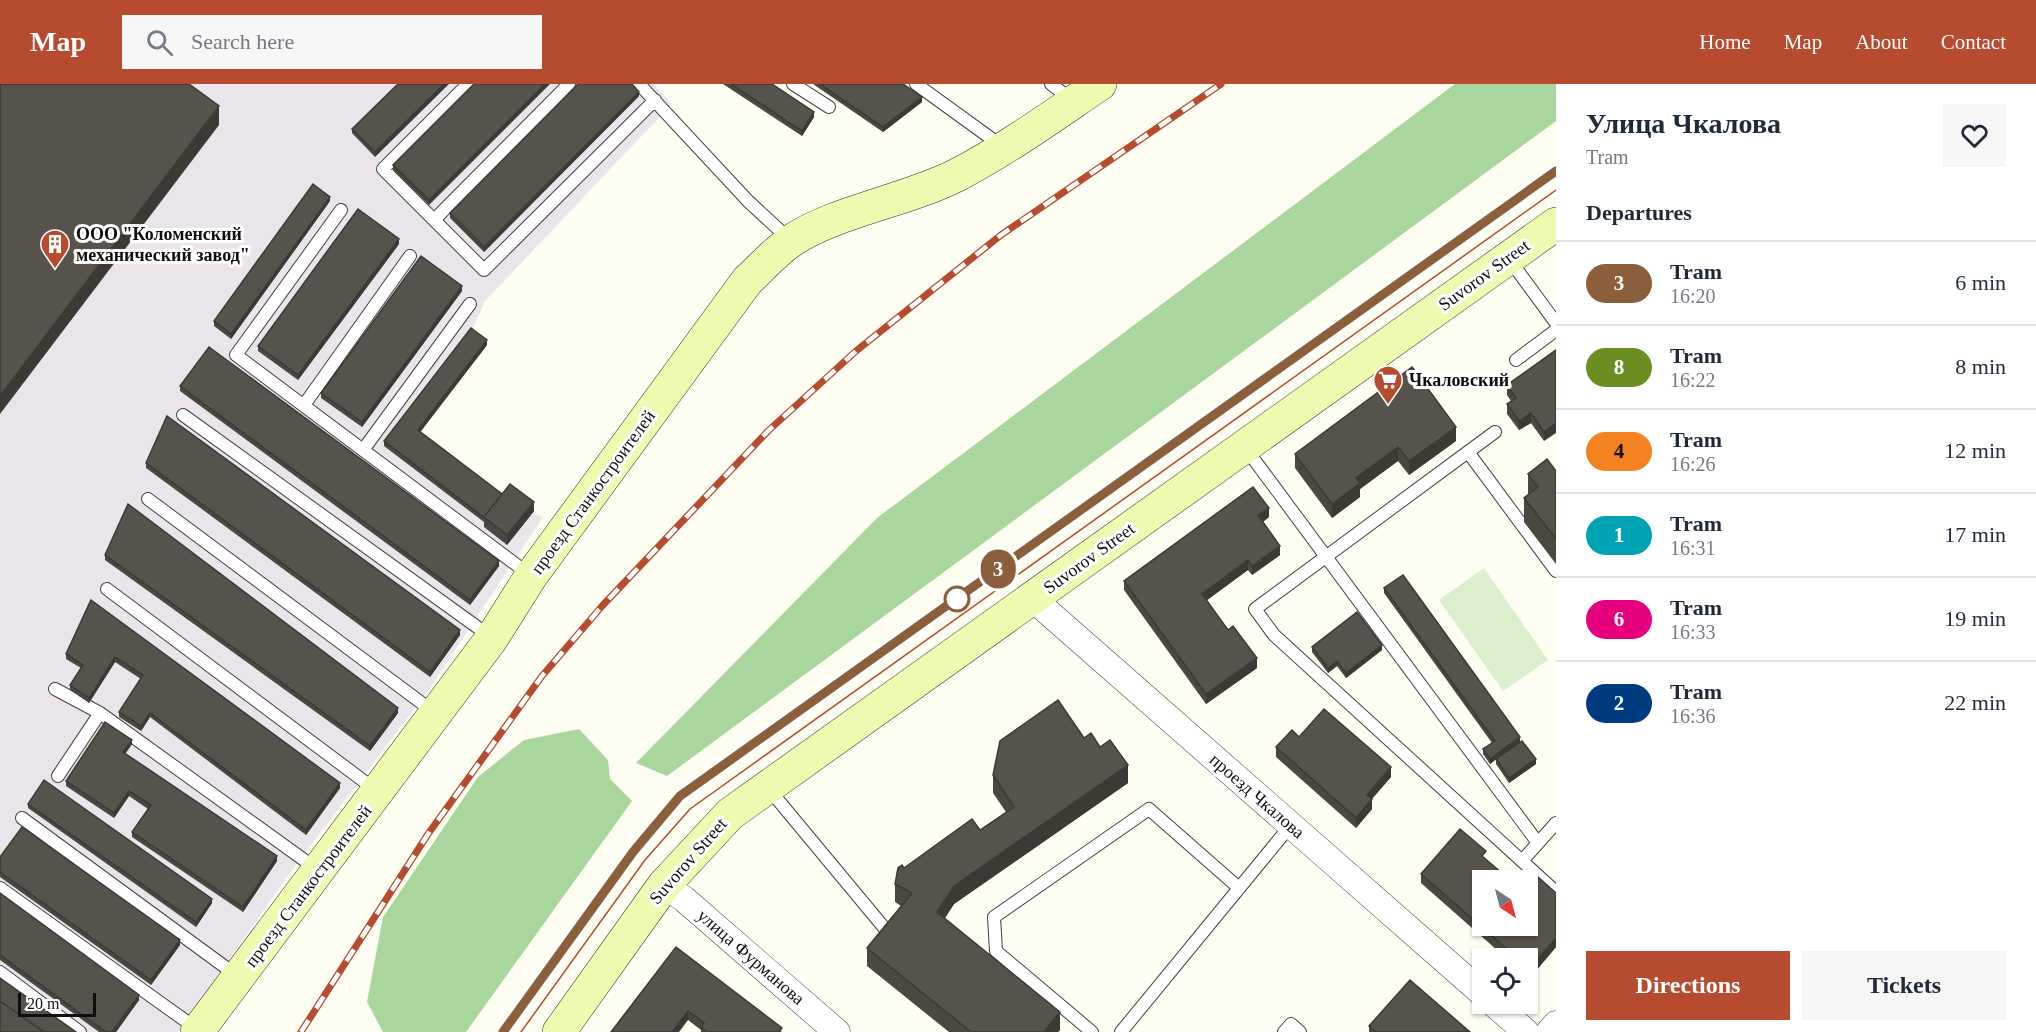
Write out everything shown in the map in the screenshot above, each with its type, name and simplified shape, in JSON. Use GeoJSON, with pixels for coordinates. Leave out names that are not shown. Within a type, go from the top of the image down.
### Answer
{"type":"FeatureCollection","features":[{"type":"Feature","properties":{"kind":"main road","name":"проезд Станкостроителей"},"geometry":{"type":"LineString","coordinates":[[198,1031],[240,978],[492,638],[531,576],[747,281],[791,241],[822,225],[918,192],[957,175],[1004,148],[1075,90]]}},
{"type":"Feature","properties":{"kind":"main road","name":"Suvorov Street"},"geometry":{"type":"LineString","coordinates":[[559,1032],[664,885],[730,814],[1556,224]]}},
{"type":"Feature","properties":{"kind":"street","name":"проезд Чкалова"},"geometry":{"type":"LineString","coordinates":[[1032,598],[1472,984]]}},
{"type":"Feature","properties":{"kind":"street","name":"улица Фурманова"},"geometry":{"type":"LineString","coordinates":[[664,885],[684,899],[837,1032]]}},
{"type":"Feature","properties":{"kind":"street"},"geometry":{"type":"LineString","coordinates":[[1505,1014],[1526,1032]]}},
{"type":"Feature","properties":{"kind":"street"},"geometry":{"type":"LineString","coordinates":[[1549,1032],[1556,1024]]}},
{"type":"Feature","properties":{"kind":"lane"},"geometry":{"type":"LineString","coordinates":[[468,84],[383,169],[484,270],[655,100]]}},
{"type":"Feature","properties":{"kind":"lane"},"geometry":{"type":"LineString","coordinates":[[434,219],[569,84]]}},
{"type":"Feature","properties":{"kind":"lane"},"geometry":{"type":"LineString","coordinates":[[639,84],[748,201],[791,241]]}},
{"type":"Feature","properties":{"kind":"lane"},"geometry":{"type":"LineString","coordinates":[[793,84],[829,106]]}},
{"type":"Feature","properties":{"kind":"lane"},"geometry":{"type":"LineString","coordinates":[[916,84],[1004,148]]}},
{"type":"Feature","properties":{"kind":"lane"},"geometry":{"type":"LineString","coordinates":[[341,210],[237,355],[531,576]]}},
{"type":"Feature","properties":{"kind":"lane"},"geometry":{"type":"LineString","coordinates":[[304,405],[410,256]]}},
{"type":"Feature","properties":{"kind":"lane"},"geometry":{"type":"LineString","coordinates":[[1508,258],[1556,323]]}},
{"type":"Feature","properties":{"kind":"lane"},"geometry":{"type":"LineString","coordinates":[[363,450],[470,304]]}},
{"type":"Feature","properties":{"kind":"lane"},"geometry":{"type":"LineString","coordinates":[[1516,360],[1556,330]]}},
{"type":"Feature","properties":{"kind":"lane"},"geometry":{"type":"LineString","coordinates":[[183,415],[492,638]]}},
{"type":"Feature","properties":{"kind":"lane"},"geometry":{"type":"LineString","coordinates":[[1495,432],[1255,609],[1274,635],[1556,892]]}},
{"type":"Feature","properties":{"kind":"lane"},"geometry":{"type":"LineString","coordinates":[[1244,446],[1538,843]]}},
{"type":"Feature","properties":{"kind":"lane"},"geometry":{"type":"LineString","coordinates":[[1468,452],[1556,572]]}},
{"type":"Feature","properties":{"kind":"lane"},"geometry":{"type":"LineString","coordinates":[[148,499],[436,713]]}},
{"type":"Feature","properties":{"kind":"lane"},"geometry":{"type":"LineString","coordinates":[[107,589],[378,792]]}},
{"type":"Feature","properties":{"kind":"lane"},"geometry":{"type":"LineString","coordinates":[[55,689],[100,713],[319,870]]}},
{"type":"Feature","properties":{"kind":"lane"},"geometry":{"type":"LineString","coordinates":[[58,776],[100,713]]}},
{"type":"Feature","properties":{"kind":"lane"},"geometry":{"type":"LineString","coordinates":[[768,787],[886,930]]}},
{"type":"Feature","properties":{"kind":"lane"},"geometry":{"type":"LineString","coordinates":[[1092,1032],[996,951],[994,916],[1149,809],[1239,888]]}},
{"type":"Feature","properties":{"kind":"lane"},"geometry":{"type":"LineString","coordinates":[[22,818],[240,978]]}},
{"type":"Feature","properties":{"kind":"lane"},"geometry":{"type":"LineString","coordinates":[[1522,861],[1556,823]]}},
{"type":"Feature","properties":{"kind":"lane"},"geometry":{"type":"LineString","coordinates":[[1121,1032],[1291,825]]}},
{"type":"Feature","properties":{"kind":"lane"},"geometry":{"type":"LineString","coordinates":[[0,888],[198,1031]]}},
{"type":"Feature","properties":{"kind":"lane"},"geometry":{"type":"LineString","coordinates":[[0,972],[80,1032]]}},
{"type":"Feature","properties":{"kind":"lane"},"geometry":{"type":"LineString","coordinates":[[1284,1032],[1291,1024],[1300,1032]]}},
{"type":"Feature","properties":{"kind":"shaded area"},"geometry":{"type":"Polygon","coordinates":[[[0,84],[654,84],[672,104],[485,301],[471,332],[487,345],[418,435],[504,501],[543,517],[430,688],[287,877],[178,1032],[23,1032],[0,1016],[0,84]]]}},
{"type":"Feature","properties":{"kind":"green space"},"geometry":{"type":"Polygon","coordinates":[[[1455,84],[1556,84],[1556,121],[667,776],[636,763],[877,518],[1455,84]]]}},
{"type":"Feature","properties":{"kind":"green space"},"geometry":{"type":"Polygon","coordinates":[[[1484,568],[1548,660],[1503,691],[1439,600],[1484,568]]]}},
{"type":"Feature","properties":{"kind":"green space"},"geometry":{"type":"Polygon","coordinates":[[[579,729],[608,760],[610,779],[632,801],[466,1032],[383,1032],[367,1002],[383,917],[478,777],[524,740],[579,729]]]}},
{"type":"Feature","properties":{"kind":"building","name":"ООО \"Коломенский механический завод\""},"geometry":{"type":"Polygon","coordinates":[[[0,84],[189,84],[219,106],[0,396],[0,84]]]}},
{"type":"Feature","properties":{"kind":"building"},"geometry":{"type":"Polygon","coordinates":[[[398,84],[444,84],[375,152],[352,129],[398,84]]]}},
{"type":"Feature","properties":{"kind":"building"},"geometry":{"type":"Polygon","coordinates":[[[474,84],[545,84],[429,200],[393,165],[474,84]]]}},
{"type":"Feature","properties":{"kind":"building"},"geometry":{"type":"Polygon","coordinates":[[[578,84],[632,84],[639,92],[484,247],[450,213],[578,84]]]}},
{"type":"Feature","properties":{"kind":"building"},"geometry":{"type":"Polygon","coordinates":[[[731,84],[772,84],[814,112],[802,131],[731,84]]]}},
{"type":"Feature","properties":{"kind":"building"},"geometry":{"type":"Polygon","coordinates":[[[820,84],[903,84],[922,97],[883,127],[820,84]]]}},
{"type":"Feature","properties":{"kind":"building"},"geometry":{"type":"Polygon","coordinates":[[[313,184],[330,197],[231,334],[214,321],[313,184]]]}},
{"type":"Feature","properties":{"kind":"building"},"geometry":{"type":"Polygon","coordinates":[[[358,209],[399,239],[298,375],[258,346],[358,209]]]}},
{"type":"Feature","properties":{"kind":"building"},"geometry":{"type":"Polygon","coordinates":[[[421,256],[462,286],[362,422],[321,393],[421,256]]]}},
{"type":"Feature","properties":{"kind":"building"},"geometry":{"type":"Polygon","coordinates":[[[471,328],[487,340],[418,430],[502,494],[484,517],[486,519],[384,441],[471,328]]]}},
{"type":"Feature","properties":{"kind":"building"},"geometry":{"type":"Polygon","coordinates":[[[209,347],[499,561],[470,600],[180,386],[209,347]]]}},
{"type":"Feature","properties":{"kind":"building"},"geometry":{"type":"Polygon","coordinates":[[[1556,350],[1556,423],[1544,432],[1531,413],[1519,421],[1507,404],[1516,398],[1507,385],[1556,350]]]}},
{"type":"Feature","properties":{"kind":"building"},"geometry":{"type":"Polygon","coordinates":[[[1412,367],[1456,427],[1409,461],[1398,447],[1356,478],[1360,483],[1332,504],[1295,454],[1412,367]]]}},
{"type":"Feature","properties":{"kind":"building"},"geometry":{"type":"Polygon","coordinates":[[[167,416],[460,630],[430,672],[146,463],[167,416]]]}},
{"type":"Feature","properties":{"kind":"building"},"geometry":{"type":"Polygon","coordinates":[[[1547,459],[1556,471],[1556,539],[1524,498],[1538,487],[1528,474],[1547,459]]]}},
{"type":"Feature","properties":{"kind":"building"},"geometry":{"type":"Polygon","coordinates":[[[510,484],[534,502],[507,535],[484,517],[510,484]]]}},
{"type":"Feature","properties":{"kind":"building"},"geometry":{"type":"Polygon","coordinates":[[[1253,487],[1269,508],[1258,515],[1280,546],[1252,566],[1248,560],[1202,594],[1228,630],[1233,626],[1257,658],[1206,694],[1124,581],[1253,487]]]}},
{"type":"Feature","properties":{"kind":"building"},"geometry":{"type":"Polygon","coordinates":[[[128,504],[398,708],[370,746],[105,555],[128,504]]]}},
{"type":"Feature","properties":{"kind":"building"},"geometry":{"type":"Polygon","coordinates":[[[1403,575],[1520,737],[1490,759],[1483,749],[1495,741],[1384,588],[1403,575]]]}},
{"type":"Feature","properties":{"kind":"building"},"geometry":{"type":"Polygon","coordinates":[[[91,600],[340,783],[306,830],[150,713],[141,726],[119,712],[143,675],[115,657],[89,698],[70,685],[83,665],[66,654],[91,600]]]}},
{"type":"Feature","properties":{"kind":"building"},"geometry":{"type":"Polygon","coordinates":[[[1357,612],[1382,645],[1346,673],[1337,661],[1328,668],[1312,647],[1357,612]]]}},
{"type":"Feature","properties":{"kind":"building"},"geometry":{"type":"Polygon","coordinates":[[[1058,700],[1084,738],[1091,733],[1100,747],[1110,740],[1128,765],[954,886],[937,912],[1060,1012],[1044,1032],[971,1032],[867,948],[912,893],[895,884],[898,868],[902,865],[904,868],[972,819],[980,830],[1014,807],[993,775],[1000,741],[1058,700]]]}},
{"type":"Feature","properties":{"kind":"building"},"geometry":{"type":"Polygon","coordinates":[[[1324,709],[1391,767],[1367,795],[1372,799],[1356,818],[1276,747],[1292,730],[1299,737],[1324,709]]]}},
{"type":"Feature","properties":{"kind":"building"},"geometry":{"type":"Polygon","coordinates":[[[105,722],[132,740],[123,752],[277,856],[243,907],[132,832],[151,805],[129,791],[114,813],[66,781],[105,722]]]}},
{"type":"Feature","properties":{"kind":"building"},"geometry":{"type":"Polygon","coordinates":[[[1522,741],[1536,759],[1509,778],[1496,759],[1522,741]]]}},
{"type":"Feature","properties":{"kind":"building"},"geometry":{"type":"Polygon","coordinates":[[[44,780],[212,899],[196,922],[28,804],[44,780]]]}},
{"type":"Feature","properties":{"kind":"building"},"geometry":{"type":"Polygon","coordinates":[[[22,827],[180,940],[151,980],[0,872],[0,857],[22,827]]]}},
{"type":"Feature","properties":{"kind":"building"},"geometry":{"type":"Polygon","coordinates":[[[1460,829],[1486,851],[1482,856],[1498,870],[1472,870],[1472,919],[1421,874],[1460,829]]]}},
{"type":"Feature","properties":{"kind":"building"},"geometry":{"type":"Polygon","coordinates":[[[1538,877],[1556,893],[1556,938],[1538,959],[1538,948],[1506,948],[1492,936],[1538,936],[1538,877]]]}},
{"type":"Feature","properties":{"kind":"building"},"geometry":{"type":"Polygon","coordinates":[[[0,893],[139,995],[112,1032],[106,1032],[0,955],[0,893]]]}},
{"type":"Feature","properties":{"kind":"building"},"geometry":{"type":"Polygon","coordinates":[[[676,947],[782,1028],[779,1032],[707,1032],[701,1027],[704,1023],[688,1011],[672,1032],[611,1032],[676,947]]]}},
{"type":"Feature","properties":{"kind":"building"},"geometry":{"type":"Polygon","coordinates":[[[0,978],[76,1032],[44,1032],[0,1001],[0,978]]]}},
{"type":"Feature","properties":{"kind":"building"},"geometry":{"type":"Polygon","coordinates":[[[1410,980],[1470,1032],[1376,1032],[1369,1026],[1410,980]]]}},
{"type":"Feature","properties":{"kind":"building"},"geometry":{"type":"Polygon","coordinates":[[[0,1001],[44,1032],[0,1032],[0,1001]]]}},
{"type":"Feature","properties":{"kind":"tram line"},"geometry":{"type":"LineString","coordinates":[[503,1032],[633,852],[680,796],[1556,171]]}},
{"type":"Feature","properties":{"kind":"tram line","name":"3"},"geometry":{"type":"LineString","coordinates":[[503,1032],[633,852],[680,796],[1556,171]]}},
{"type":"Feature","properties":{"kind":"tram line"},"geometry":{"type":"LineString","coordinates":[[521,1032],[645,860],[690,809],[1556,190]]}},
{"type":"Feature","properties":{"kind":"railway"},"geometry":{"type":"LineString","coordinates":[[301,1032],[428,834],[542,676],[603,605],[768,431],[856,351],[1001,235],[1221,84]]}},
{"type":"Feature","properties":{"kind":"place","name":"ООО \"Коломенский механический завод\""},"geometry":{"type":"Point","coordinates":[55,270]}},
{"type":"Feature","properties":{"kind":"place","name":"Чкаловский"},"geometry":{"type":"Point","coordinates":[1388,406]}}]}
